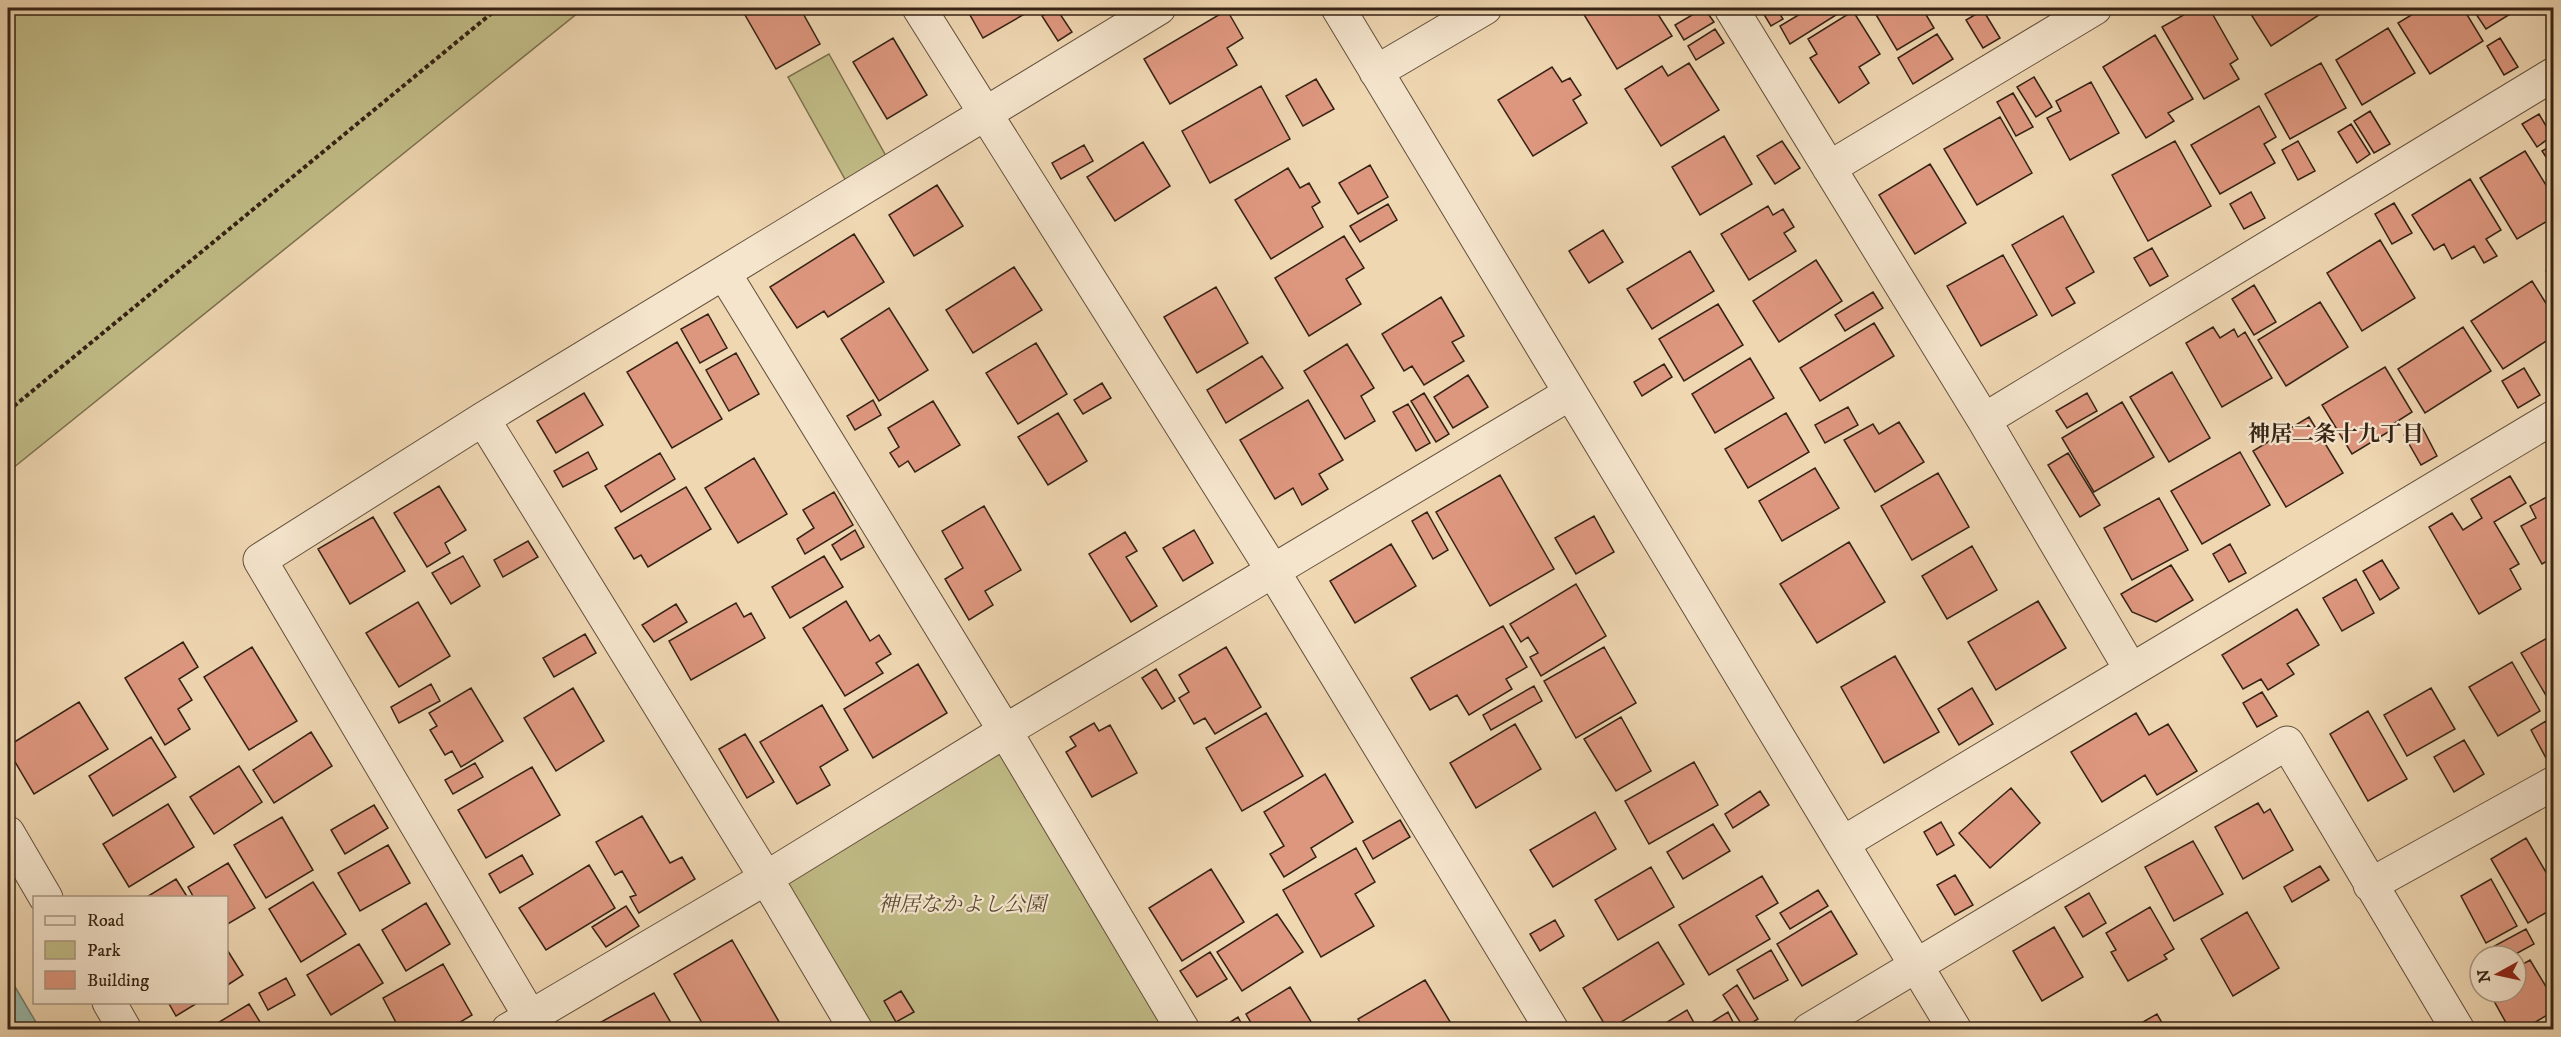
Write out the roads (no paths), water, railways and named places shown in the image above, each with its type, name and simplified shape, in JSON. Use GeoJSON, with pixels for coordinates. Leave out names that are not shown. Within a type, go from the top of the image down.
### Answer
{"type":"FeatureCollection","features":[{"type":"Feature","properties":{"kind":"street"},"geometry":{"type":"LineString","coordinates":[[919,8],[1273,571],[1552,1029]]}},
{"type":"Feature","properties":{"kind":"street"},"geometry":{"type":"LineString","coordinates":[[1159,8],[483,419],[260,560],[526,1025],[1005,731],[1569,394]]}},
{"type":"Feature","properties":{"kind":"street"},"geometry":{"type":"LineString","coordinates":[[1338,8],[1569,394],[1955,1029]]}},
{"type":"Feature","properties":{"kind":"street"},"geometry":{"type":"LineString","coordinates":[[1376,72],[1485,8]]}},
{"type":"Feature","properties":{"kind":"street"},"geometry":{"type":"LineString","coordinates":[[1731,8],[1984,420],[2131,670]]}},
{"type":"Feature","properties":{"kind":"street"},"geometry":{"type":"LineString","coordinates":[[1829,168],[2095,8]]}},
{"type":"Feature","properties":{"kind":"street"},"geometry":{"type":"LineString","coordinates":[[1984,420],[2553,74]]}},
{"type":"Feature","properties":{"kind":"street"},"geometry":{"type":"LineString","coordinates":[[724,273],[1005,731],[1183,1029]]}},
{"type":"Feature","properties":{"kind":"street"},"geometry":{"type":"LineString","coordinates":[[1843,843],[2553,417]]}},
{"type":"Feature","properties":{"kind":"street"},"geometry":{"type":"LineString","coordinates":[[483,419],[766,878],[856,1029]]}},
{"type":"Feature","properties":{"kind":"street"},"geometry":{"type":"LineString","coordinates":[[1809,1029],[2288,743],[2370,885],[2458,1029]]}},
{"type":"Feature","properties":{"kind":"street"},"geometry":{"type":"LineString","coordinates":[[2370,885],[2553,783]]}},
{"type":"Feature","properties":{"kind":"street"},"geometry":{"type":"LineString","coordinates":[[8,833],[45,896]]}},
{"type":"Feature","properties":{"kind":"street"},"geometry":{"type":"LineString","coordinates":[[110,1004],[125,1029]]}},
{"type":"Feature","properties":{"kind":"district","name":"神居二条十九丁目"},"geometry":{"type":"Point","coordinates":[2336,433]}},
{"type":"Feature","properties":{"kind":"park label","name":"神居なかよし公園"},"geometry":{"type":"Point","coordinates":[962,904]}}]}
